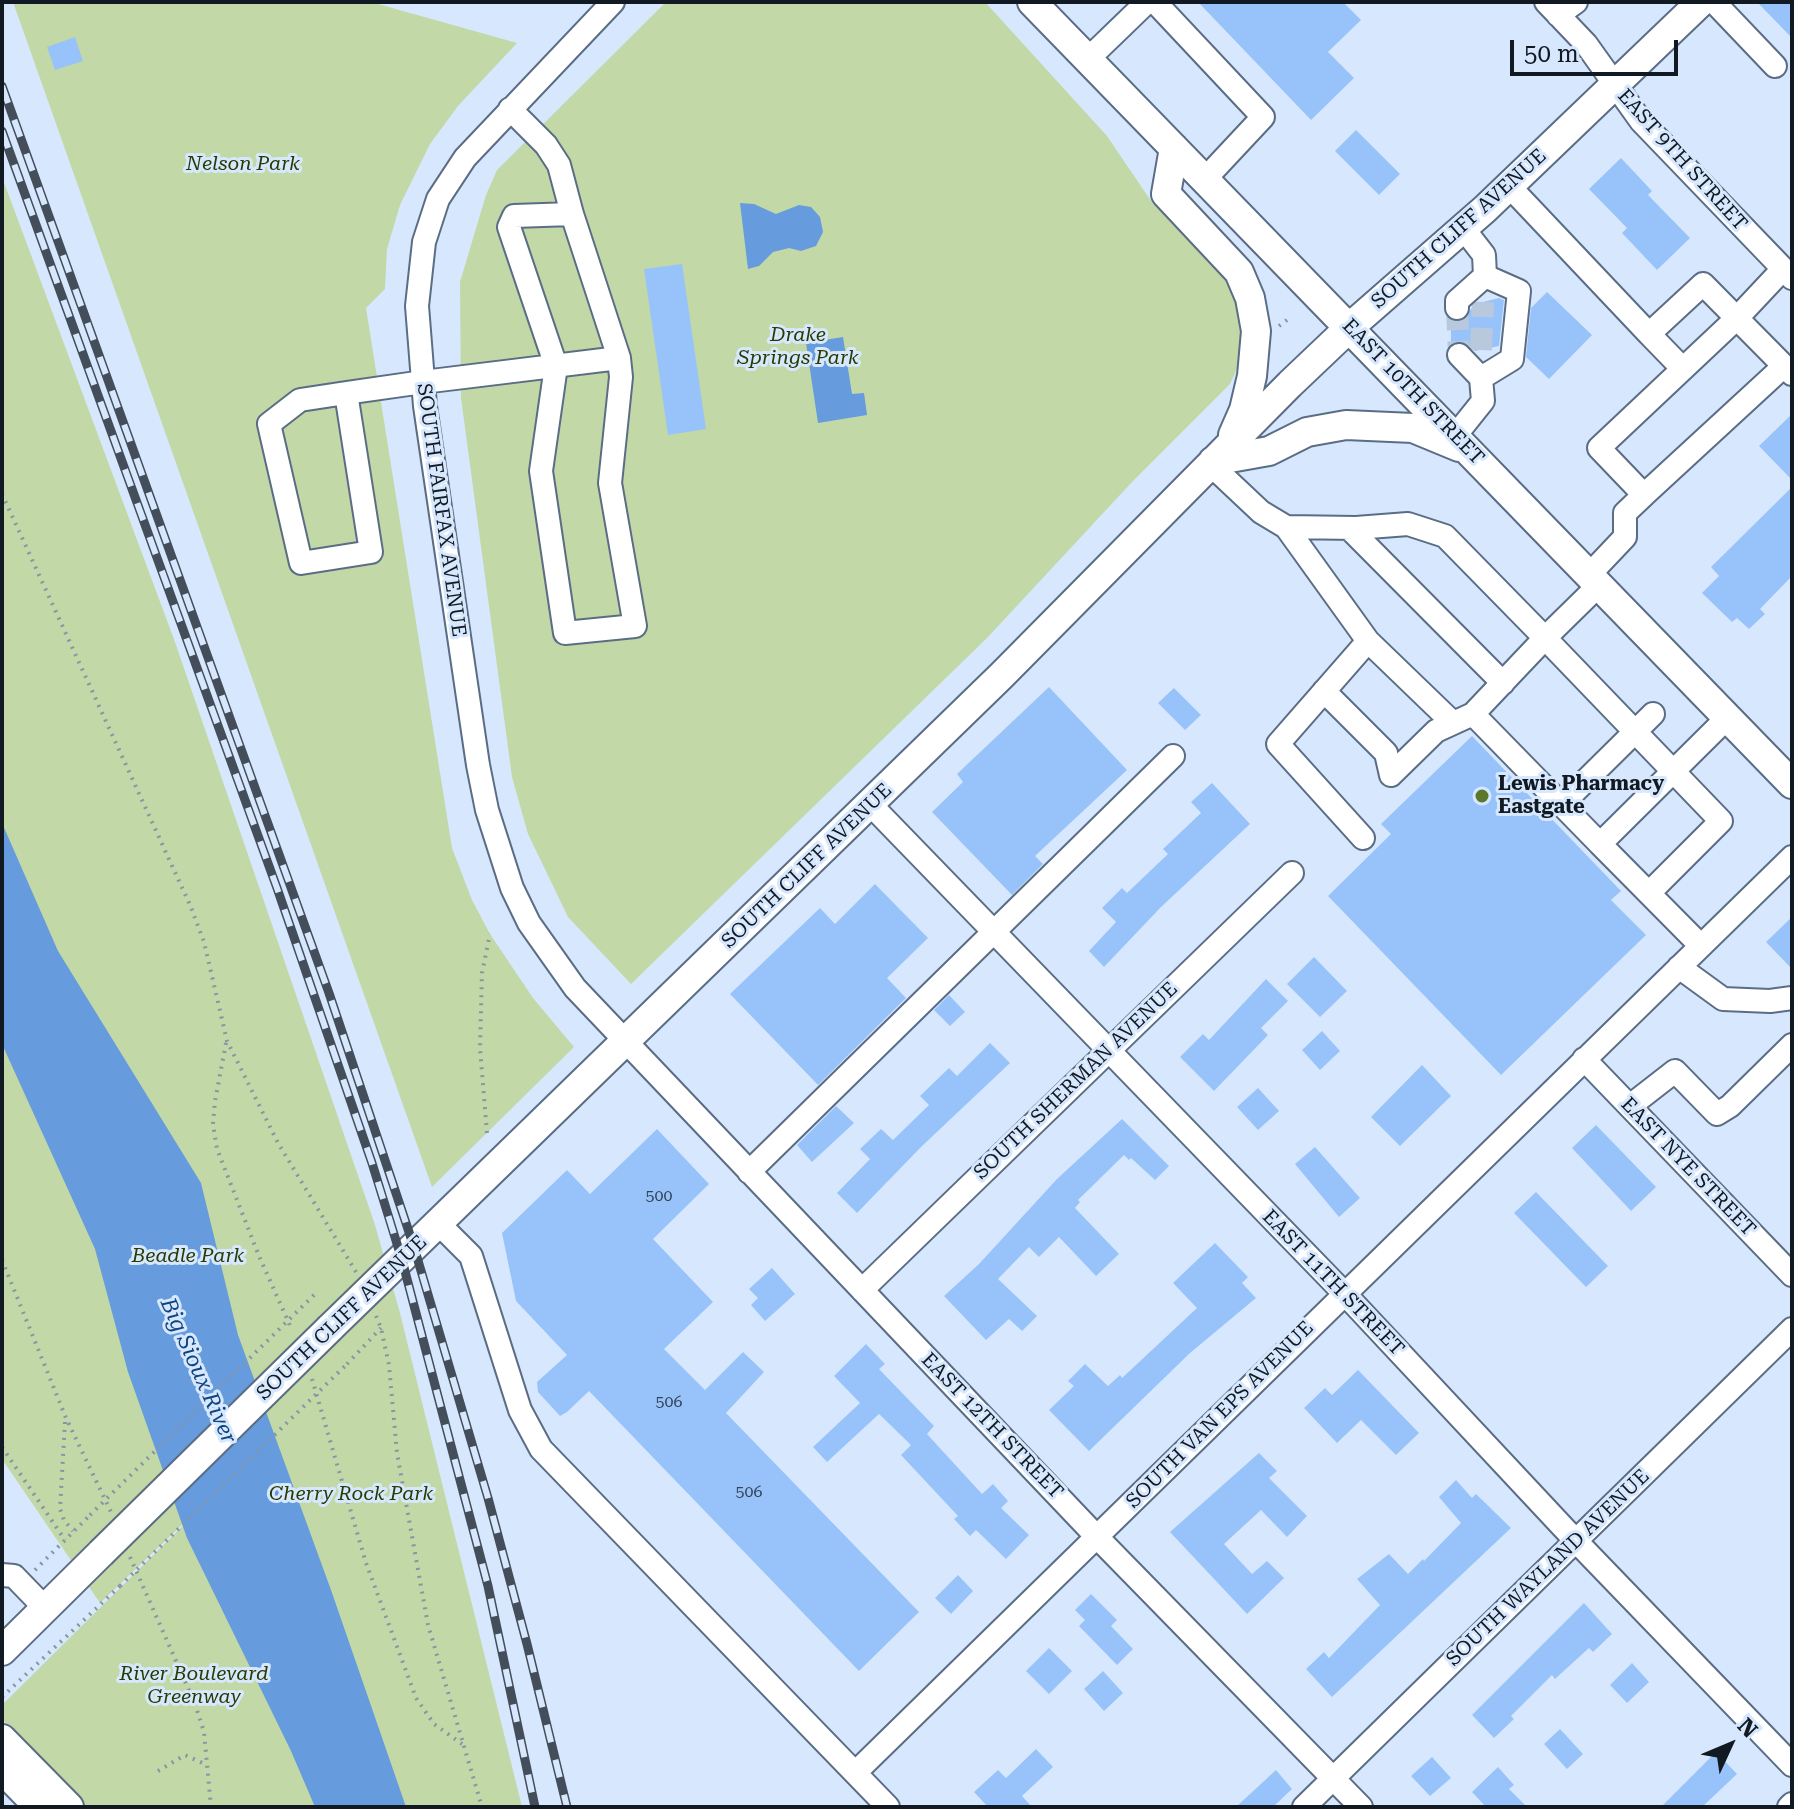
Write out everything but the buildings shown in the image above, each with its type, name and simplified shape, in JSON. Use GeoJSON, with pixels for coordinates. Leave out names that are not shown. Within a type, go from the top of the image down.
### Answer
{"type":"FeatureCollection","features":[{"type":"Feature","properties":{"kind":"main road","name":"SOUTH CLIFF AVENUE"},"geometry":{"type":"LineString","coordinates":[[3,1652],[330,1328],[1002,675],[1217,456],[1350,327],[1509,186],[1701,2]]}},
{"type":"Feature","properties":{"kind":"main road","name":"EAST 10TH STREET"},"geometry":{"type":"LineString","coordinates":[[1036,3],[1792,784]]}},
{"type":"Feature","properties":{"kind":"main road"},"geometry":{"type":"LineString","coordinates":[[1174,148],[1166,194],[1239,272],[1250,298],[1256,331],[1252,376],[1244,410],[1217,456]]}},
{"type":"Feature","properties":{"kind":"main road"},"geometry":{"type":"LineString","coordinates":[[1217,456],[1269,451],[1307,432],[1346,425],[1413,428],[1463,444]]}},
{"type":"Feature","properties":{"kind":"main road"},"geometry":{"type":"LineString","coordinates":[[2,1739],[69,1807]]}},
{"type":"Feature","properties":{"kind":"main road"},"geometry":{"type":"LineString","coordinates":[[2,1769],[39,1807]]}},
{"type":"Feature","properties":{"kind":"main road"},"geometry":{"type":"LineString","coordinates":[[2,1792],[16,1807]]}},
{"type":"Feature","properties":{"kind":"street","name":"SOUTH FAIRFAX AVENUE"},"geometry":{"type":"LineString","coordinates":[[613,2],[465,158],[438,199],[424,242],[417,306],[423,382],[487,810],[499,851],[529,923],[575,988],[626,1043]]}},
{"type":"Feature","properties":{"kind":"street"},"geometry":{"type":"LineString","coordinates":[[1088,59],[1147,2]]}},
{"type":"Feature","properties":{"kind":"street"},"geometry":{"type":"LineString","coordinates":[[1155,2],[1263,117],[1205,179]]}},
{"type":"Feature","properties":{"kind":"street"},"geometry":{"type":"LineString","coordinates":[[1714,2],[1775,66]]}},
{"type":"Feature","properties":{"kind":"street","name":"EAST 9TH STREET"},"geometry":{"type":"LineString","coordinates":[[1560,6],[1641,121],[1788,274]]}},
{"type":"Feature","properties":{"kind":"street"},"geometry":{"type":"LineString","coordinates":[[510,109],[546,145],[559,165],[619,358],[621,377],[610,483],[635,626],[565,633],[541,471],[556,366],[509,227],[514,216],[572,214]]}},
{"type":"Feature","properties":{"kind":"street"},"geometry":{"type":"LineString","coordinates":[[1509,186],[1683,369]]}},
{"type":"Feature","properties":{"kind":"street"},"geometry":{"type":"LineString","coordinates":[[1463,228],[1484,255],[1483,302]]}},
{"type":"Feature","properties":{"kind":"street"},"geometry":{"type":"LineString","coordinates":[[1644,495],[1599,448],[1788,274]]}},
{"type":"Feature","properties":{"kind":"street"},"geometry":{"type":"LineString","coordinates":[[1457,308],[1457,301],[1485,276]]}},
{"type":"Feature","properties":{"kind":"street"},"geometry":{"type":"LineString","coordinates":[[1481,378],[1512,359],[1519,291],[1485,276]]}},
{"type":"Feature","properties":{"kind":"street"},"geometry":{"type":"LineString","coordinates":[[1324,691],[1386,753],[1391,775],[1436,731],[1463,718],[1503,683],[1545,638],[1625,537],[1625,513],[1788,370],[1703,284],[1649,334]]}},
{"type":"Feature","properties":{"kind":"street"},"geometry":{"type":"LineString","coordinates":[[1463,444],[1483,401],[1481,378],[1470,352]]}},
{"type":"Feature","properties":{"kind":"street"},"geometry":{"type":"LineString","coordinates":[[346,393],[371,552],[301,563],[269,424],[300,400],[346,393],[423,382],[619,358]]}},
{"type":"Feature","properties":{"kind":"street"},"geometry":{"type":"LineString","coordinates":[[1217,456],[1261,512],[1286,527],[1368,641],[1562,804],[1701,946]]}},
{"type":"Feature","properties":{"kind":"street"},"geometry":{"type":"LineString","coordinates":[[1286,527],[1349,528],[1408,524],[1445,536],[1721,821],[1649,893]]}},
{"type":"Feature","properties":{"kind":"street"},"geometry":{"type":"LineString","coordinates":[[1349,528],[1503,683]]}},
{"type":"Feature","properties":{"kind":"street"},"geometry":{"type":"LineString","coordinates":[[1363,838],[1278,744],[1368,641]]}},
{"type":"Feature","properties":{"kind":"street"},"geometry":{"type":"LineString","coordinates":[[1562,804],[1653,714]]}},
{"type":"Feature","properties":{"kind":"street"},"geometry":{"type":"LineString","coordinates":[[1600,844],[1727,718]]}},
{"type":"Feature","properties":{"kind":"street"},"geometry":{"type":"LineString","coordinates":[[749,1172],[1173,756]]}},
{"type":"Feature","properties":{"kind":"street","name":"EAST 11TH STREET"},"geometry":{"type":"LineString","coordinates":[[870,804],[1344,1293],[1575,1540],[1792,1765]]}},
{"type":"Feature","properties":{"kind":"street","name":"SOUTH VAN EPS AVENUE"},"geometry":{"type":"LineString","coordinates":[[855,1773],[1792,857]]}},
{"type":"Feature","properties":{"kind":"street","name":"SOUTH SHERMAN AVENUE"},"geometry":{"type":"LineString","coordinates":[[862,1290],[1292,873]]}},
{"type":"Feature","properties":{"kind":"street"},"geometry":{"type":"LineString","coordinates":[[1679,967],[1723,999],[1770,1001],[1792,998]]}},
{"type":"Feature","properties":{"kind":"street","name":"EAST 12TH STREET"},"geometry":{"type":"LineString","coordinates":[[626,1043],[1097,1537],[1361,1807]]}},
{"type":"Feature","properties":{"kind":"street"},"geometry":{"type":"LineString","coordinates":[[1630,1106],[1675,1071],[1717,1114],[1730,1106],[1792,1045]]}},
{"type":"Feature","properties":{"kind":"street","name":"EAST NYE STREET"},"geometry":{"type":"LineString","coordinates":[[1584,1059],[1792,1275]]}},
{"type":"Feature","properties":{"kind":"street"},"geometry":{"type":"LineString","coordinates":[[439,1224],[471,1256],[520,1410],[541,1449],[888,1807]]}},
{"type":"Feature","properties":{"kind":"street","name":"SOUTH WAYLAND AVENUE"},"geometry":{"type":"LineString","coordinates":[[1304,1807],[1792,1329]]}},
{"type":"Feature","properties":{"kind":"street"},"geometry":{"type":"LineString","coordinates":[[2,1575],[14,1576],[45,1608]]}},
{"type":"Feature","properties":{"kind":"path"},"geometry":{"type":"LineString","coordinates":[[2,494],[190,905],[204,942],[227,1041],[299,1182],[352,1263],[381,1328],[389,1365],[405,1502],[428,1625],[482,1807]]}},
{"type":"Feature","properties":{"kind":"path"},"geometry":{"type":"LineString","coordinates":[[487,1133],[480,1048],[482,973],[490,934]]}},
{"type":"Feature","properties":{"kind":"path"},"geometry":{"type":"LineString","coordinates":[[227,1041],[215,1101],[213,1124],[217,1149],[253,1243],[297,1340]]}},
{"type":"Feature","properties":{"kind":"path"},"geometry":{"type":"LineString","coordinates":[[2,1447],[65,1540],[315,1294]]}},
{"type":"Feature","properties":{"kind":"path"},"geometry":{"type":"LineString","coordinates":[[2,1697],[120,1586],[381,1328]]}},
{"type":"Feature","properties":{"kind":"path"},"geometry":{"type":"LineString","coordinates":[[312,1378],[366,1563],[416,1698],[434,1724],[463,1745]]}},
{"type":"Feature","properties":{"kind":"path"},"geometry":{"type":"LineString","coordinates":[[66,1418],[60,1509],[73,1531]]}},
{"type":"Feature","properties":{"kind":"path"},"geometry":{"type":"LineString","coordinates":[[158,1771],[185,1755],[207,1765],[211,1807]]}},
{"type":"Feature","properties":{"kind":"green space","name":"Nelson Park"},"geometry":{"type":"Polygon","coordinates":[[[13,2],[371,2],[517,43],[458,106],[430,144],[400,205],[387,249],[385,289],[366,308],[452,848],[472,900],[490,934],[533,998],[574,1047],[432,1187],[13,2]]]}},
{"type":"Feature","properties":{"kind":"green space","name":"Drake Springs Park"},"geometry":{"type":"Polygon","coordinates":[[[666,2],[985,2],[1107,136],[1151,201],[1221,274],[1233,293],[1245,331],[1242,358],[1230,384],[1133,481],[987,638],[631,984],[568,917],[528,834],[512,777],[461,398],[460,282],[486,195],[497,170],[666,2]]]}},
{"type":"Feature","properties":{"kind":"green space","name":"Beadle Park"},"geometry":{"type":"Polygon","coordinates":[[[2,177],[175,642],[375,1225],[400,1313],[522,1807],[81,1807],[2,1719],[2,1705],[224,1485],[100,1603],[2,1459],[2,177]]]}},
{"type":"Feature","properties":{"kind":"water"},"geometry":{"type":"Polygon","coordinates":[[[740,203],[754,204],[776,214],[799,205],[811,207],[820,217],[823,232],[816,246],[801,251],[789,248],[773,252],[759,266],[748,269],[740,203]]]}},
{"type":"Feature","properties":{"kind":"water"},"geometry":{"type":"Polygon","coordinates":[[[843,337],[852,394],[864,393],[867,415],[818,423],[806,343],[843,337]]]}},
{"type":"Feature","properties":{"kind":"water","name":"Big Sioux River"},"geometry":{"type":"Polygon","coordinates":[[[2,823],[58,951],[201,1183],[238,1335],[406,1807],[315,1807],[187,1538],[128,1372],[95,1249],[2,1044],[2,823]]]}},
{"type":"Feature","properties":{"kind":"tunnel"},"geometry":{"type":"LineString","coordinates":[[1481,350],[1483,302]]}},
{"type":"Feature","properties":{"kind":"tunnel"},"geometry":{"type":"LineString","coordinates":[[1457,308],[1459,355]]}},
{"type":"Feature","properties":{"kind":"railway"},"geometry":{"type":"LineString","coordinates":[[2,86],[329,993],[414,1247],[488,1498],[567,1807]]}},
{"type":"Feature","properties":{"kind":"railway"},"geometry":{"type":"LineString","coordinates":[[2,131],[277,888],[372,1163],[402,1260],[488,1586],[535,1807]]}},
{"type":"Feature","properties":{"kind":"place","name":"Lewis Pharmacy Eastgate"},"geometry":{"type":"Point","coordinates":[1482,796]}},
{"type":"Feature","properties":{"kind":"park label","name":"Cherry Rock Park"},"geometry":{"type":"Point","coordinates":[351,1494]}},
{"type":"Feature","properties":{"kind":"park label","name":"River Boulevard Greenway"},"geometry":{"type":"Point","coordinates":[194,1686]}}]}
